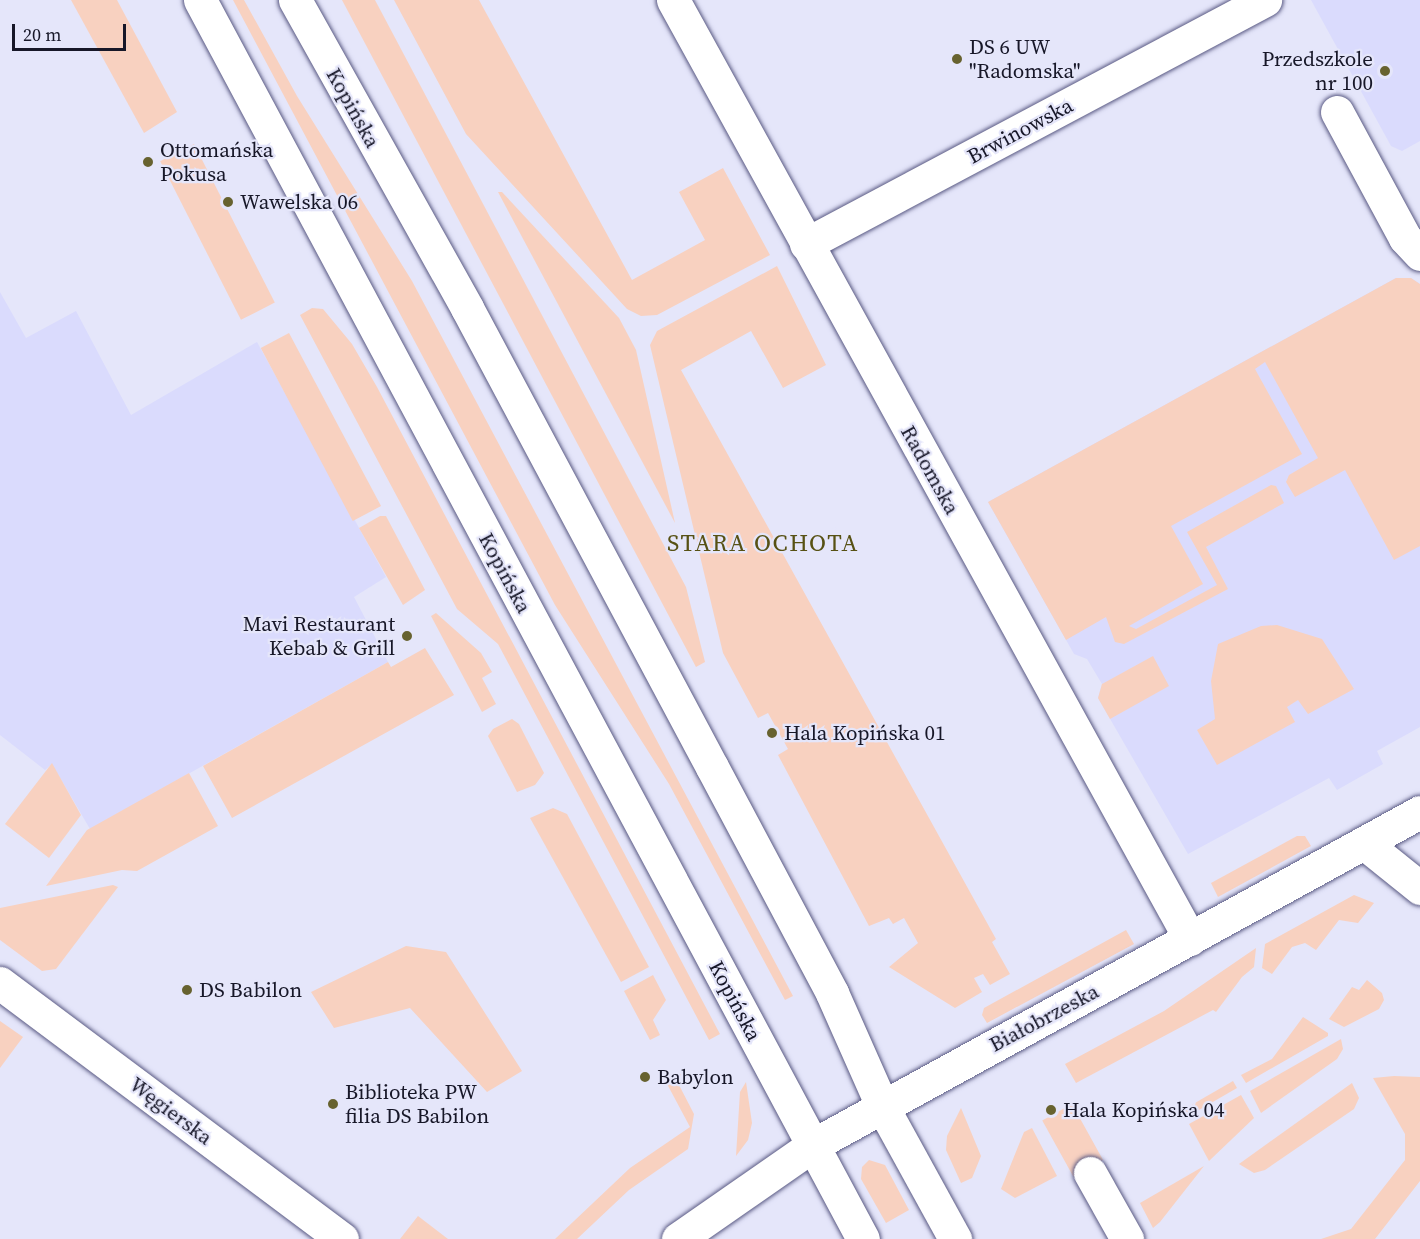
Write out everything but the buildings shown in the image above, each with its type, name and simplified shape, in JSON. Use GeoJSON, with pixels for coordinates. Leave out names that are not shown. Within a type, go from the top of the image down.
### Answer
{"type":"FeatureCollection","features":[{"type":"Feature","properties":{"kind":"street","name":"Kopińska"},"geometry":{"type":"LineString","coordinates":[[200,0],[863,1239]]}},
{"type":"Feature","properties":{"kind":"street","name":"Kopińska"},"geometry":{"type":"LineString","coordinates":[[294,0],[467,308],[832,993],[882,1106],[955,1239]]}},
{"type":"Feature","properties":{"kind":"street","name":"Radomska"},"geometry":{"type":"LineString","coordinates":[[674,0],[806,244],[1190,939]]}},
{"type":"Feature","properties":{"kind":"street","name":"Brwinowska"},"geometry":{"type":"LineString","coordinates":[[806,244],[1265,0]]}},
{"type":"Feature","properties":{"kind":"street"},"geometry":{"type":"LineString","coordinates":[[1337,112],[1405,238],[1420,254]]}},
{"type":"Feature","properties":{"kind":"street","name":"Białobrzeska"},"geometry":{"type":"LineString","coordinates":[[678,1239],[813,1145],[1420,813]]}},
{"type":"Feature","properties":{"kind":"street"},"geometry":{"type":"LineString","coordinates":[[1364,843],[1420,888]]}},
{"type":"Feature","properties":{"kind":"street","name":"Węgierska"},"geometry":{"type":"LineString","coordinates":[[0,983],[342,1239]]}},
{"type":"Feature","properties":{"kind":"street"},"geometry":{"type":"LineString","coordinates":[[1090,1173],[1127,1239]]}},
{"type":"Feature","properties":{"kind":"shaded area"},"geometry":{"type":"Polygon","coordinates":[[[71,0],[117,0],[177,112],[144,133],[71,0]]]}},
{"type":"Feature","properties":{"kind":"shaded area"},"geometry":{"type":"Polygon","coordinates":[[[233,0],[244,0],[297,96],[412,281],[793,996],[785,1000],[669,784],[555,605],[233,0]]]}},
{"type":"Feature","properties":{"kind":"shaded area"},"geometry":{"type":"Polygon","coordinates":[[[342,0],[375,0],[686,587],[705,662],[696,667],[342,0]]]}},
{"type":"Feature","properties":{"kind":"shaded area"},"geometry":{"type":"Polygon","coordinates":[[[394,0],[479,0],[632,280],[705,240],[679,192],[723,168],[770,255],[657,315],[641,316],[627,309],[466,134],[394,0]]]}},
{"type":"Feature","properties":{"kind":"shaded area","name":"Przedszkole nr 100"},"geometry":{"type":"Polygon","coordinates":[[[1311,0],[1420,0],[1420,141],[1402,151],[1391,146],[1311,0]]]}},
{"type":"Feature","properties":{"kind":"shaded area"},"geometry":{"type":"Polygon","coordinates":[[[194,144],[275,303],[241,320],[160,161],[194,144]]]}},
{"type":"Feature","properties":{"kind":"shaded area"},"geometry":{"type":"Polygon","coordinates":[[[498,192],[502,192],[619,318],[636,350],[675,523],[498,192]]]}},
{"type":"Feature","properties":{"kind":"shaded area"},"geometry":{"type":"Polygon","coordinates":[[[777,266],[826,365],[783,388],[751,331],[681,370],[996,939],[992,942],[1010,974],[990,985],[983,974],[974,978],[982,992],[955,1008],[889,967],[918,943],[904,918],[893,924],[889,918],[869,926],[778,755],[788,749],[768,713],[758,718],[723,653],[650,345],[657,331],[777,266]]]}},
{"type":"Feature","properties":{"kind":"shaded area"},"geometry":{"type":"Polygon","coordinates":[[[1396,278],[1411,278],[1420,284],[1420,727],[1377,751],[1383,764],[1337,790],[1329,778],[1188,854],[1098,698],[1102,684],[1087,659],[1074,654],[988,502],[1396,278]]]}},
{"type":"Feature","properties":{"kind":"shaded area"},"geometry":{"type":"Polygon","coordinates":[[[1396,278],[1411,278],[1420,284],[1420,546],[1394,560],[1345,470],[1295,497],[1286,482],[1289,475],[1318,458],[1265,362],[1255,369],[1302,454],[1171,526],[1203,584],[1129,626],[1136,629],[1217,585],[1187,532],[1271,485],[1276,486],[1284,503],[1206,547],[1228,589],[1124,644],[1115,642],[1106,617],[1066,640],[988,502],[1396,278]]]}},
{"type":"Feature","properties":{"kind":"shaded area"},"geometry":{"type":"Polygon","coordinates":[[[0,292],[26,338],[76,311],[131,415],[257,342],[386,577],[354,597],[388,662],[90,829],[52,764],[45,770],[0,735],[0,292]]]}},
{"type":"Feature","properties":{"kind":"shaded area"},"geometry":{"type":"Polygon","coordinates":[[[312,308],[323,309],[352,344],[377,387],[720,1034],[709,1040],[498,644],[457,609],[300,315],[312,308]]]}},
{"type":"Feature","properties":{"kind":"shaded area"},"geometry":{"type":"Polygon","coordinates":[[[289,333],[381,506],[353,521],[261,348],[289,333]]]}},
{"type":"Feature","properties":{"kind":"shaded area"},"geometry":{"type":"Polygon","coordinates":[[[380,516],[386,516],[425,590],[403,605],[359,528],[380,516]]]}},
{"type":"Feature","properties":{"kind":"shaded area"},"geometry":{"type":"Polygon","coordinates":[[[436,613],[481,653],[492,672],[482,678],[496,704],[482,712],[431,616],[436,613]]]}},
{"type":"Feature","properties":{"kind":"shaded area"},"geometry":{"type":"Polygon","coordinates":[[[1277,625],[1322,639],[1354,689],[1308,714],[1298,700],[1287,707],[1295,722],[1217,765],[1197,730],[1215,719],[1211,681],[1218,644],[1261,626],[1277,625]]]}},
{"type":"Feature","properties":{"kind":"shaded area"},"geometry":{"type":"Polygon","coordinates":[[[425,648],[454,695],[232,818],[203,766],[388,662],[391,667],[425,648]]]}},
{"type":"Feature","properties":{"kind":"shaded area"},"geometry":{"type":"Polygon","coordinates":[[[1153,656],[1169,686],[1110,719],[1098,698],[1102,684],[1153,656]]]}},
{"type":"Feature","properties":{"kind":"shaded area"},"geometry":{"type":"Polygon","coordinates":[[[512,719],[519,724],[544,773],[535,785],[517,792],[488,736],[493,729],[512,719]]]}},
{"type":"Feature","properties":{"kind":"shaded area"},"geometry":{"type":"Polygon","coordinates":[[[52,763],[81,815],[49,858],[5,824],[52,763]]]}},
{"type":"Feature","properties":{"kind":"shaded area"},"geometry":{"type":"Polygon","coordinates":[[[189,773],[218,826],[137,871],[122,870],[46,886],[87,830],[189,773]]]}},
{"type":"Feature","properties":{"kind":"shaded area"},"geometry":{"type":"Polygon","coordinates":[[[553,808],[567,814],[649,967],[621,982],[530,818],[553,808]]]}},
{"type":"Feature","properties":{"kind":"shaded area"},"geometry":{"type":"Polygon","coordinates":[[[1297,836],[1305,836],[1311,846],[1218,897],[1211,883],[1297,836]]]}},
{"type":"Feature","properties":{"kind":"shaded area"},"geometry":{"type":"Polygon","coordinates":[[[113,885],[118,887],[56,969],[42,971],[0,940],[0,908],[113,885]]]}},
{"type":"Feature","properties":{"kind":"shaded area"},"geometry":{"type":"Polygon","coordinates":[[[1354,895],[1374,903],[1358,923],[1339,920],[1316,950],[1305,943],[1292,947],[1272,974],[1262,968],[1265,944],[1354,895]]]}},
{"type":"Feature","properties":{"kind":"shaded area"},"geometry":{"type":"Polygon","coordinates":[[[1126,930],[1134,944],[987,1023],[982,1015],[984,1008],[1126,930]]]}},
{"type":"Feature","properties":{"kind":"shaded area"},"geometry":{"type":"Polygon","coordinates":[[[406,946],[446,952],[522,1071],[487,1092],[410,1008],[334,1028],[311,992],[406,946]]]}},
{"type":"Feature","properties":{"kind":"shaded area"},"geometry":{"type":"Polygon","coordinates":[[[1256,948],[1254,967],[1242,977],[1216,1012],[1213,1010],[1076,1083],[1065,1064],[1164,1011],[1256,948]]]}},
{"type":"Feature","properties":{"kind":"shaded area"},"geometry":{"type":"Polygon","coordinates":[[[653,975],[666,1000],[653,1020],[660,1035],[650,1040],[624,991],[653,975]]]}},
{"type":"Feature","properties":{"kind":"shaded area"},"geometry":{"type":"Polygon","coordinates":[[[1367,980],[1382,993],[1384,1000],[1379,1009],[1344,1027],[1329,1019],[1352,987],[1359,990],[1367,980]]]}},
{"type":"Feature","properties":{"kind":"shaded area"},"geometry":{"type":"Polygon","coordinates":[[[1303,1017],[1328,1033],[1328,1036],[1246,1083],[1241,1075],[1272,1059],[1303,1017]]]}},
{"type":"Feature","properties":{"kind":"shaded area"},"geometry":{"type":"Polygon","coordinates":[[[0,1021],[23,1037],[0,1068],[0,1021]]]}},
{"type":"Feature","properties":{"kind":"shaded area"},"geometry":{"type":"Polygon","coordinates":[[[1341,1039],[1343,1049],[1337,1059],[1261,1113],[1250,1091],[1341,1039]]]}},
{"type":"Feature","properties":{"kind":"shaded area"},"geometry":{"type":"Polygon","coordinates":[[[681,1074],[685,1080],[679,1085],[694,1114],[688,1149],[629,1190],[577,1239],[555,1239],[630,1168],[690,1127],[666,1082],[681,1074]]]}},
{"type":"Feature","properties":{"kind":"shaded area"},"geometry":{"type":"Polygon","coordinates":[[[1420,1077],[1420,1181],[1375,1239],[1321,1239],[1351,1229],[1405,1160],[1405,1134],[1373,1078],[1420,1077]]]}},
{"type":"Feature","properties":{"kind":"shaded area"},"geometry":{"type":"Polygon","coordinates":[[[1233,1081],[1237,1088],[1186,1117],[1182,1110],[1233,1081]]]}},
{"type":"Feature","properties":{"kind":"shaded area"},"geometry":{"type":"Polygon","coordinates":[[[746,1082],[752,1123],[748,1140],[736,1156],[740,1092],[746,1082]]]}},
{"type":"Feature","properties":{"kind":"shaded area"},"geometry":{"type":"Polygon","coordinates":[[[1352,1083],[1359,1098],[1354,1109],[1265,1170],[1254,1173],[1239,1164],[1352,1083]]]}},
{"type":"Feature","properties":{"kind":"shaded area"},"geometry":{"type":"Polygon","coordinates":[[[1241,1095],[1254,1118],[1209,1161],[1189,1124],[1241,1095]]]}},
{"type":"Feature","properties":{"kind":"shaded area"},"geometry":{"type":"Polygon","coordinates":[[[1072,1104],[1103,1160],[1073,1176],[1042,1120],[1072,1104]]]}},
{"type":"Feature","properties":{"kind":"shaded area"},"geometry":{"type":"Polygon","coordinates":[[[961,1108],[981,1156],[972,1178],[961,1183],[946,1150],[947,1136],[961,1108]]]}},
{"type":"Feature","properties":{"kind":"shaded area"},"geometry":{"type":"Polygon","coordinates":[[[1032,1128],[1057,1176],[1015,1198],[1001,1189],[1024,1132],[1032,1128]]]}},
{"type":"Feature","properties":{"kind":"shaded area"},"geometry":{"type":"Polygon","coordinates":[[[869,1160],[885,1165],[909,1210],[886,1223],[861,1179],[862,1167],[869,1160]]]}},
{"type":"Feature","properties":{"kind":"shaded area"},"geometry":{"type":"Polygon","coordinates":[[[1204,1166],[1160,1222],[1153,1228],[1140,1203],[1204,1166]]]}},
{"type":"Feature","properties":{"kind":"shaded area"},"geometry":{"type":"Polygon","coordinates":[[[418,1216],[448,1239],[400,1239],[418,1216]]]}},
{"type":"Feature","properties":{"kind":"place","name":"DS 6 UW \"Radomska\""},"geometry":{"type":"Point","coordinates":[957,59]}},
{"type":"Feature","properties":{"kind":"place","name":"Przedszkole nr 100"},"geometry":{"type":"Point","coordinates":[1385,71]}},
{"type":"Feature","properties":{"kind":"place","name":"Ottomańska Pokusa"},"geometry":{"type":"Point","coordinates":[148,162]}},
{"type":"Feature","properties":{"kind":"place","name":"Wawelska 06"},"geometry":{"type":"Point","coordinates":[228,202]}},
{"type":"Feature","properties":{"kind":"place","name":"Mavi Restaurant Kebab & Grill"},"geometry":{"type":"Point","coordinates":[407,636]}},
{"type":"Feature","properties":{"kind":"place","name":"Hala Kopińska 01"},"geometry":{"type":"Point","coordinates":[772,733]}},
{"type":"Feature","properties":{"kind":"place","name":"DS Babilon"},"geometry":{"type":"Point","coordinates":[187,990]}},
{"type":"Feature","properties":{"kind":"place","name":"Babylon"},"geometry":{"type":"Point","coordinates":[645,1077]}},
{"type":"Feature","properties":{"kind":"place","name":"Biblioteka PW filia DS Babilon"},"geometry":{"type":"Point","coordinates":[333,1104]}},
{"type":"Feature","properties":{"kind":"place","name":"Hala Kopińska 04"},"geometry":{"type":"Point","coordinates":[1051,1110]}},
{"type":"Feature","properties":{"kind":"district","name":"STARA OCHOTA"},"geometry":{"type":"Point","coordinates":[763,543]}}]}
